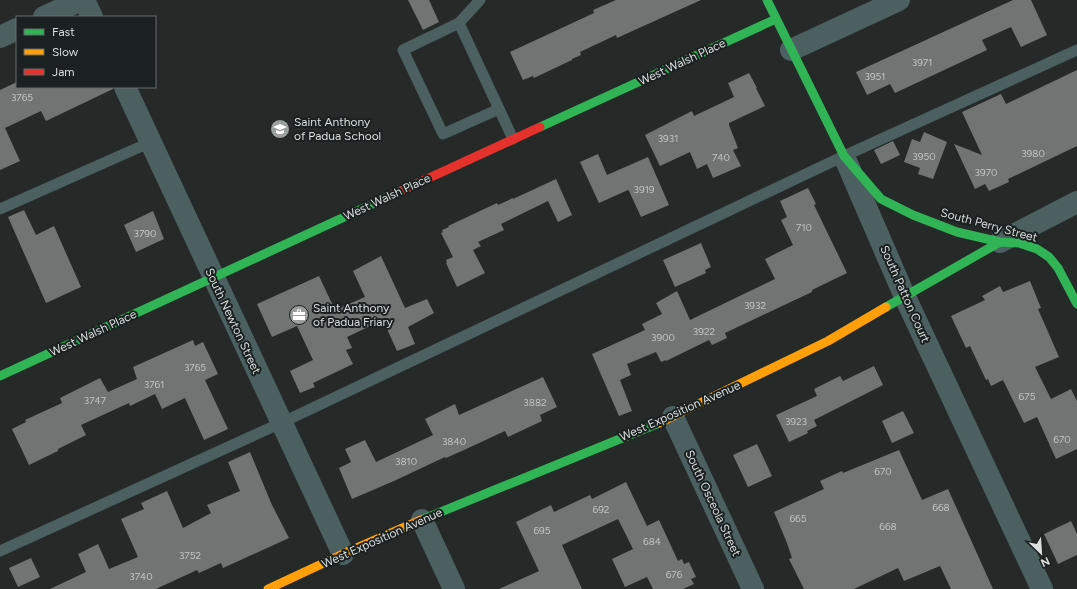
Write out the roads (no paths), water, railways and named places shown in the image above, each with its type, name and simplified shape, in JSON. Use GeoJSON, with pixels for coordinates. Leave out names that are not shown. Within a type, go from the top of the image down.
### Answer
{"type":"FeatureCollection","features":[{"type":"Feature","properties":{"kind":"street"},"geometry":{"type":"LineString","coordinates":[[46,16],[81,0]]}},
{"type":"Feature","properties":{"kind":"street"},"geometry":{"type":"LineString","coordinates":[[84,0],[92,16]]}},
{"type":"Feature","properties":{"kind":"street","name":"South Patton Court"},"geometry":{"type":"LineString","coordinates":[[767,0],[844,156],[905,297],[1042,589]]}},
{"type":"Feature","properties":{"kind":"street"},"geometry":{"type":"LineString","coordinates":[[792,50],[899,0]]}},
{"type":"Feature","properties":{"kind":"street","name":"West Walsh Place"},"geometry":{"type":"LineString","coordinates":[[0,376],[776,19]]}},
{"type":"Feature","properties":{"kind":"street"},"geometry":{"type":"LineString","coordinates":[[0,37],[16,29]]}},
{"type":"Feature","properties":{"kind":"street","name":"South Newton Street"},"geometry":{"type":"LineString","coordinates":[[125,88],[343,554]]}},
{"type":"Feature","properties":{"kind":"street","name":"South Perry Street"},"geometry":{"type":"LineString","coordinates":[[844,156],[881,199],[913,215],[957,232],[1000,242],[1019,243],[1037,249],[1049,257],[1058,268],[1077,304]]}},
{"type":"Feature","properties":{"kind":"street","name":"West Exposition Avenue"},"geometry":{"type":"LineString","coordinates":[[268,589],[343,554],[422,520],[673,417],[828,341],[1000,242],[1077,202]]}},
{"type":"Feature","properties":{"kind":"street","name":"South Osceola Street"},"geometry":{"type":"LineString","coordinates":[[673,417],[753,589]]}},
{"type":"Feature","properties":{"kind":"street"},"geometry":{"type":"LineString","coordinates":[[422,520],[454,589]]}},
{"type":"Feature","properties":{"kind":"lane"},"geometry":{"type":"LineString","coordinates":[[480,0],[459,23],[403,50],[443,134],[500,109]]}},
{"type":"Feature","properties":{"kind":"lane"},"geometry":{"type":"LineString","coordinates":[[459,23],[514,139]]}},
{"type":"Feature","properties":{"kind":"lane"},"geometry":{"type":"LineString","coordinates":[[0,551],[281,423],[844,156],[1077,50]]}},
{"type":"Feature","properties":{"kind":"lane"},"geometry":{"type":"LineString","coordinates":[[0,209],[151,142]]}},
{"type":"Feature","properties":{"kind":"place","name":"Saint Anthony of Padua School"},"geometry":{"type":"Point","coordinates":[280,129]}},
{"type":"Feature","properties":{"kind":"place","name":"Saint Anthony of Padua Friary"},"geometry":{"type":"Point","coordinates":[299,315]}}]}
